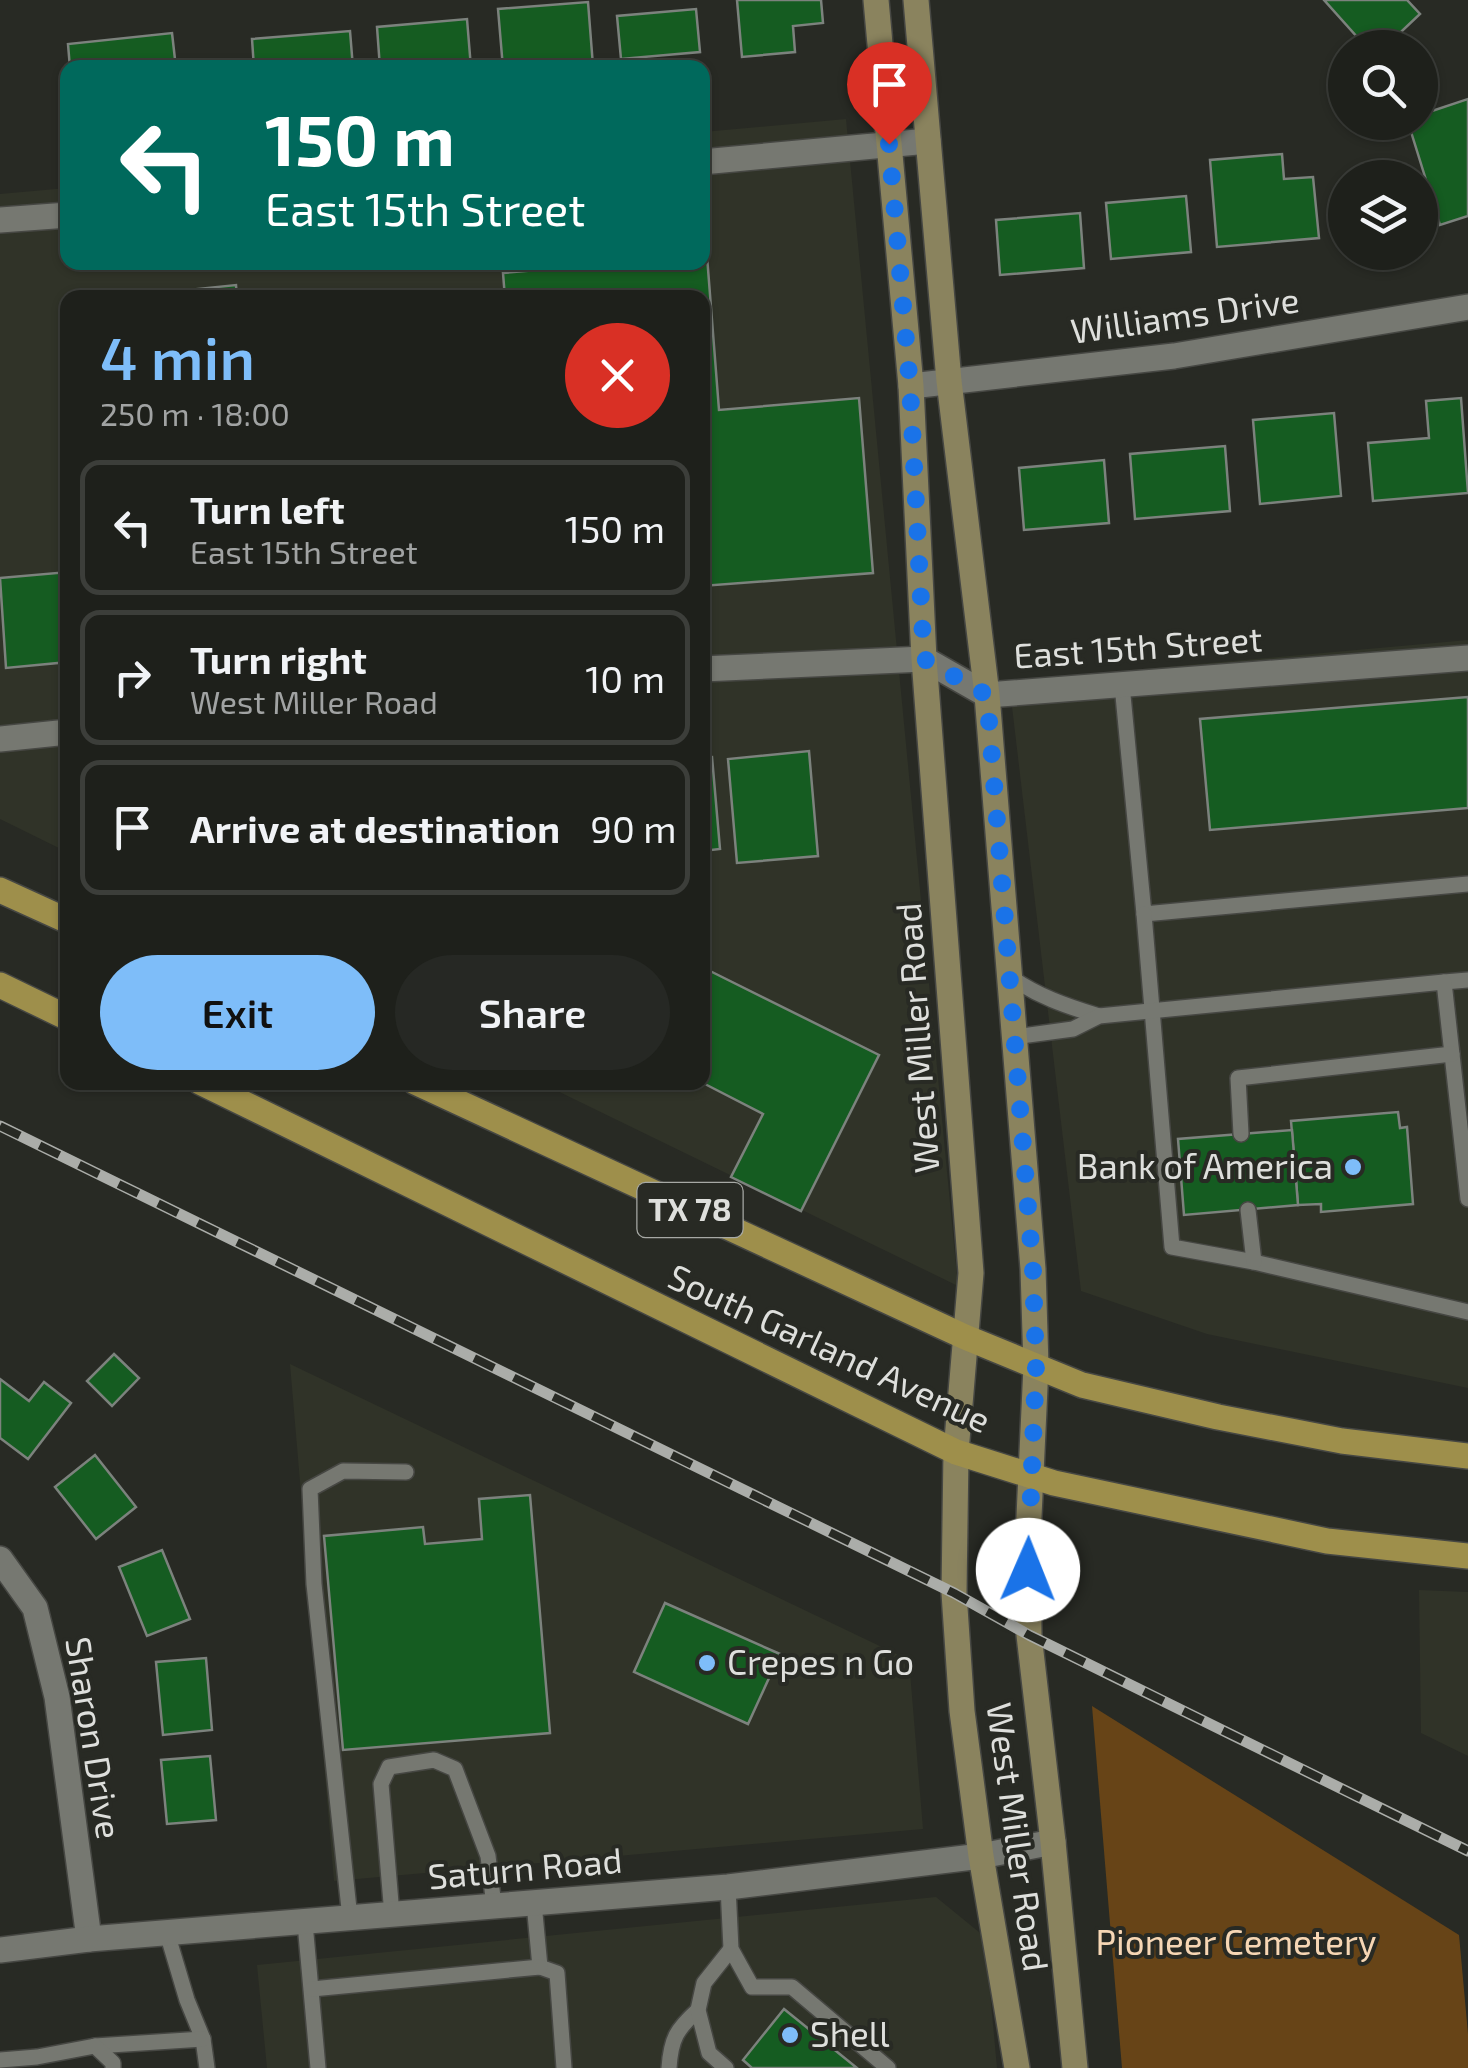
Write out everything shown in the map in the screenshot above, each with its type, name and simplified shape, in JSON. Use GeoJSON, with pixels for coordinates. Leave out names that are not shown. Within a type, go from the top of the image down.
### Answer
{"type":"FeatureCollection","features":[{"type":"Feature","properties":{"kind":"main road","name":"West Miller Road"},"geometry":{"type":"LineString","coordinates":[[876,0],[910,386],[924,659],[970,1273],[956,1452],[954,1593],[962,1711],[980,1856],[1017,2068]]}},
{"type":"Feature","properties":{"kind":"main road","name":"West Miller Road"},"geometry":{"type":"LineString","coordinates":[[916,0],[949,381],[987,695],[1033,1270],[1036,1366],[1028,1538],[1029,1635],[1075,2068]]}},
{"type":"Feature","properties":{"kind":"main road"},"geometry":{"type":"LineString","coordinates":[[0,890],[60,918]]}},
{"type":"Feature","properties":{"kind":"main road"},"geometry":{"type":"LineString","coordinates":[[0,985],[60,1014]]}},
{"type":"Feature","properties":{"kind":"main road","name":"South Garland Avenue"},"geometry":{"type":"LineString","coordinates":[[216,1090],[956,1452],[1030,1476],[1328,1541],[1468,1556]]}},
{"type":"Feature","properties":{"kind":"main road","name":"South Garland Avenue"},"geometry":{"type":"LineString","coordinates":[[433,1090],[966,1337],[1082,1385],[1218,1418],[1342,1441],[1468,1456]]}},
{"type":"Feature","properties":{"kind":"street"},"geometry":{"type":"LineString","coordinates":[[710,161],[928,141]]}},
{"type":"Feature","properties":{"kind":"street"},"geometry":{"type":"LineString","coordinates":[[0,220],[60,216]]}},
{"type":"Feature","properties":{"kind":"street","name":"Williams Drive"},"geometry":{"type":"LineString","coordinates":[[910,386],[1174,356],[1468,307]]}},
{"type":"Feature","properties":{"kind":"street","name":"East 15th Street"},"geometry":{"type":"LineString","coordinates":[[924,659],[987,695],[1468,658]]}},
{"type":"Feature","properties":{"kind":"street"},"geometry":{"type":"LineString","coordinates":[[710,669],[924,659]]}},
{"type":"Feature","properties":{"kind":"street"},"geometry":{"type":"LineString","coordinates":[[0,739],[60,733]]}},
{"type":"Feature","properties":{"kind":"street","name":"Sharon Drive"},"geometry":{"type":"LineString","coordinates":[[0,1559],[35,1608],[57,1697],[89,1940]]}},
{"type":"Feature","properties":{"kind":"street","name":"Saturn Road"},"geometry":{"type":"LineString","coordinates":[[0,1950],[728,1887],[980,1856],[1053,1842]]}},
{"type":"Feature","properties":{"kind":"lane"},"geometry":{"type":"LineString","coordinates":[[1122,685],[1172,1246],[1468,1312]]}},
{"type":"Feature","properties":{"kind":"lane"},"geometry":{"type":"LineString","coordinates":[[1144,914],[1468,884]]}},
{"type":"Feature","properties":{"kind":"lane"},"geometry":{"type":"LineString","coordinates":[[1009,976],[1031,992],[1099,1016]]}},
{"type":"Feature","properties":{"kind":"lane"},"geometry":{"type":"LineString","coordinates":[[1014,1036],[1073,1029],[1099,1016],[1468,980]]}},
{"type":"Feature","properties":{"kind":"lane"},"geometry":{"type":"LineString","coordinates":[[1444,982],[1468,1199]]}},
{"type":"Feature","properties":{"kind":"lane"},"geometry":{"type":"LineString","coordinates":[[1241,1134],[1238,1078],[1452,1054]]}},
{"type":"Feature","properties":{"kind":"lane"},"geometry":{"type":"LineString","coordinates":[[1248,1210],[1254,1262]]}},
{"type":"Feature","properties":{"kind":"lane"},"geometry":{"type":"LineString","coordinates":[[350,1918],[314,1584],[310,1489],[342,1471],[406,1472]]}},
{"type":"Feature","properties":{"kind":"lane"},"geometry":{"type":"LineString","coordinates":[[392,1914],[381,1784],[389,1767],[434,1760],[455,1769],[488,1856],[494,1906]]}},
{"type":"Feature","properties":{"kind":"lane"},"geometry":{"type":"LineString","coordinates":[[728,1887],[731,1949],[752,1987],[792,1988],[888,2068]]}},
{"type":"Feature","properties":{"kind":"lane"},"geometry":{"type":"LineString","coordinates":[[534,1903],[540,1967]]}},
{"type":"Feature","properties":{"kind":"lane"},"geometry":{"type":"LineString","coordinates":[[305,1923],[318,2068]]}},
{"type":"Feature","properties":{"kind":"lane"},"geometry":{"type":"LineString","coordinates":[[168,1933],[186,2000],[202,2038],[207,2068]]}},
{"type":"Feature","properties":{"kind":"lane"},"geometry":{"type":"LineString","coordinates":[[726,2068],[709,2053],[698,2010],[704,1984],[731,1949]]}},
{"type":"Feature","properties":{"kind":"lane"},"geometry":{"type":"LineString","coordinates":[[312,1989],[540,1967],[557,1974],[564,2068]]}},
{"type":"Feature","properties":{"kind":"lane"},"geometry":{"type":"LineString","coordinates":[[668,2068],[679,2027],[698,2010]]}},
{"type":"Feature","properties":{"kind":"lane"},"geometry":{"type":"LineString","coordinates":[[0,2060],[95,2046],[202,2038]]}},
{"type":"Feature","properties":{"kind":"lane"},"geometry":{"type":"LineString","coordinates":[[95,2046],[113,2063],[113,2068]]}},
{"type":"Feature","properties":{"kind":"shaded area"},"geometry":{"type":"Polygon","coordinates":[[[846,119],[958,1286],[555,1090],[710,1090],[710,290],[60,290],[60,849],[0,819],[0,194],[60,189],[60,270],[710,270],[710,131],[846,119]]]}},
{"type":"Feature","properties":{"kind":"shaded area"},"geometry":{"type":"Polygon","coordinates":[[[1468,640],[1468,1388],[1207,1334],[1081,1291],[1009,681],[1468,640]]]}},
{"type":"Feature","properties":{"kind":"shaded area"},"geometry":{"type":"Polygon","coordinates":[[[290,1364],[909,1660],[923,1829],[334,1881],[290,1364]]]}},
{"type":"Feature","properties":{"kind":"shaded area"},"geometry":{"type":"Polygon","coordinates":[[[1419,1590],[1468,1592],[1468,1756],[1421,1733],[1419,1590]]]}},
{"type":"Feature","properties":{"kind":"shaded area"},"geometry":{"type":"Polygon","coordinates":[[[936,1897],[985,1937],[997,2068],[267,2068],[257,1965],[936,1897]]]}},
{"type":"Feature","properties":{"kind":"green space","name":"Pioneer Cemetery"},"geometry":{"type":"Polygon","coordinates":[[[1092,1706],[1459,1935],[1468,2068],[1122,2068],[1092,1706]]]}},
{"type":"Feature","properties":{"kind":"building"},"geometry":{"type":"Polygon","coordinates":[[[737,0],[821,0],[823,23],[793,26],[795,52],[742,57],[737,0]]]}},
{"type":"Feature","properties":{"kind":"building"},"geometry":{"type":"Polygon","coordinates":[[[1324,0],[1407,0],[1420,14],[1403,30],[1351,30],[1324,0]]]}},
{"type":"Feature","properties":{"kind":"building"},"geometry":{"type":"Polygon","coordinates":[[[588,2],[593,60],[502,60],[498,9],[588,2]]]}},
{"type":"Feature","properties":{"kind":"building"},"geometry":{"type":"Polygon","coordinates":[[[696,9],[700,52],[621,59],[617,16],[696,9]]]}},
{"type":"Feature","properties":{"kind":"building"},"geometry":{"type":"Polygon","coordinates":[[[467,19],[470,60],[379,60],[377,27],[467,19]]]}},
{"type":"Feature","properties":{"kind":"building"},"geometry":{"type":"Polygon","coordinates":[[[350,31],[352,60],[253,60],[252,39],[350,31]]]}},
{"type":"Feature","properties":{"kind":"building"},"geometry":{"type":"Polygon","coordinates":[[[172,33],[175,60],[69,60],[68,44],[172,33]]]}},
{"type":"Feature","properties":{"kind":"building"},"geometry":{"type":"Polygon","coordinates":[[[1468,99],[1468,216],[1440,225],[1438,160],[1420,160],[1414,140],[1438,140],[1438,109],[1468,99]]]}},
{"type":"Feature","properties":{"kind":"building"},"geometry":{"type":"Polygon","coordinates":[[[1282,154],[1284,179],[1313,177],[1319,238],[1217,247],[1210,160],[1282,154]]]}},
{"type":"Feature","properties":{"kind":"building"},"geometry":{"type":"Polygon","coordinates":[[[1186,196],[1191,252],[1111,259],[1106,203],[1186,196]]]}},
{"type":"Feature","properties":{"kind":"building"},"geometry":{"type":"Polygon","coordinates":[[[1080,213],[1084,268],[1000,275],[996,220],[1080,213]]]}},
{"type":"Feature","properties":{"kind":"building"},"geometry":{"type":"Polygon","coordinates":[[[708,270],[710,290],[504,290],[503,273],[708,270]]]}},
{"type":"Feature","properties":{"kind":"building"},"geometry":{"type":"Polygon","coordinates":[[[236,285],[236,290],[197,290],[236,285]]]}},
{"type":"Feature","properties":{"kind":"building"},"geometry":{"type":"Polygon","coordinates":[[[710,294],[719,410],[859,398],[873,573],[710,585],[710,294]]]}},
{"type":"Feature","properties":{"kind":"building"},"geometry":{"type":"Polygon","coordinates":[[[1461,398],[1468,493],[1373,501],[1368,443],[1429,438],[1426,401],[1461,398]]]}},
{"type":"Feature","properties":{"kind":"building"},"geometry":{"type":"Polygon","coordinates":[[[1334,413],[1341,496],[1260,504],[1253,420],[1334,413]]]}},
{"type":"Feature","properties":{"kind":"building"},"geometry":{"type":"Polygon","coordinates":[[[1225,446],[1230,511],[1135,519],[1130,454],[1225,446]]]}},
{"type":"Feature","properties":{"kind":"building"},"geometry":{"type":"Polygon","coordinates":[[[1104,460],[1109,523],[1024,530],[1019,468],[1104,460]]]}},
{"type":"Feature","properties":{"kind":"building"},"geometry":{"type":"Polygon","coordinates":[[[60,573],[60,663],[6,668],[0,578],[60,573]]]}},
{"type":"Feature","properties":{"kind":"building"},"geometry":{"type":"Polygon","coordinates":[[[1468,697],[1468,808],[1210,830],[1200,719],[1468,697]]]}},
{"type":"Feature","properties":{"kind":"building"},"geometry":{"type":"Polygon","coordinates":[[[809,751],[818,856],[737,863],[728,759],[809,751]]]}},
{"type":"Feature","properties":{"kind":"building"},"geometry":{"type":"Polygon","coordinates":[[[710,757],[720,849],[710,850],[710,757]]]}},
{"type":"Feature","properties":{"kind":"building"},"geometry":{"type":"Polygon","coordinates":[[[710,971],[879,1055],[801,1211],[731,1177],[763,1114],[710,1087],[710,971]]]}},
{"type":"Feature","properties":{"kind":"building","name":"Bank of America"},"geometry":{"type":"Polygon","coordinates":[[[1398,1112],[1400,1128],[1407,1127],[1413,1204],[1321,1212],[1321,1204],[1298,1205],[1291,1121],[1398,1112]]]}},
{"type":"Feature","properties":{"kind":"building"},"geometry":{"type":"Polygon","coordinates":[[[1292,1130],[1298,1205],[1184,1215],[1178,1139],[1292,1130]]]}},
{"type":"Feature","properties":{"kind":"building"},"geometry":{"type":"Polygon","coordinates":[[[114,1354],[139,1378],[112,1406],[87,1381],[114,1354]]]}},
{"type":"Feature","properties":{"kind":"building"},"geometry":{"type":"Polygon","coordinates":[[[0,1379],[29,1401],[44,1382],[71,1403],[28,1459],[0,1438],[0,1379]]]}},
{"type":"Feature","properties":{"kind":"building"},"geometry":{"type":"Polygon","coordinates":[[[95,1455],[136,1507],[96,1539],[55,1487],[95,1455]]]}},
{"type":"Feature","properties":{"kind":"building"},"geometry":{"type":"Polygon","coordinates":[[[530,1495],[550,1733],[343,1750],[324,1536],[423,1527],[425,1544],[482,1539],[479,1499],[530,1495]]]}},
{"type":"Feature","properties":{"kind":"building"},"geometry":{"type":"Polygon","coordinates":[[[162,1550],[190,1619],[147,1636],[119,1567],[162,1550]]]}},
{"type":"Feature","properties":{"kind":"building","name":"Crepes n Go"},"geometry":{"type":"Polygon","coordinates":[[[665,1603],[780,1654],[748,1724],[634,1672],[665,1603]]]}},
{"type":"Feature","properties":{"kind":"building"},"geometry":{"type":"Polygon","coordinates":[[[206,1658],[212,1730],[163,1735],[156,1662],[206,1658]]]}},
{"type":"Feature","properties":{"kind":"building"},"geometry":{"type":"Polygon","coordinates":[[[210,1756],[216,1820],[167,1824],[161,1760],[210,1756]]]}},
{"type":"Feature","properties":{"kind":"building","name":"Shell"},"geometry":{"type":"Polygon","coordinates":[[[784,2009],[857,2068],[752,2068],[743,2060],[784,2009]]]}},
{"type":"Feature","properties":{"kind":"railway"},"geometry":{"type":"LineString","coordinates":[[0,1126],[954,1593],[1029,1635],[1468,1851]]}},
{"type":"Feature","properties":{"kind":"place","name":"Bank of America"},"geometry":{"type":"Point","coordinates":[1353,1167]}},
{"type":"Feature","properties":{"kind":"place","name":"Crepes n Go"},"geometry":{"type":"Point","coordinates":[707,1663]}},
{"type":"Feature","properties":{"kind":"place","name":"Shell"},"geometry":{"type":"Point","coordinates":[790,2035]}},
{"type":"Feature","properties":{"kind":"route"},"geometry":{"type":"LineString","coordinates":[[889,144],[910,386],[924,659],[987,695],[1033,1270],[1036,1366],[1028,1570]]}}]}
